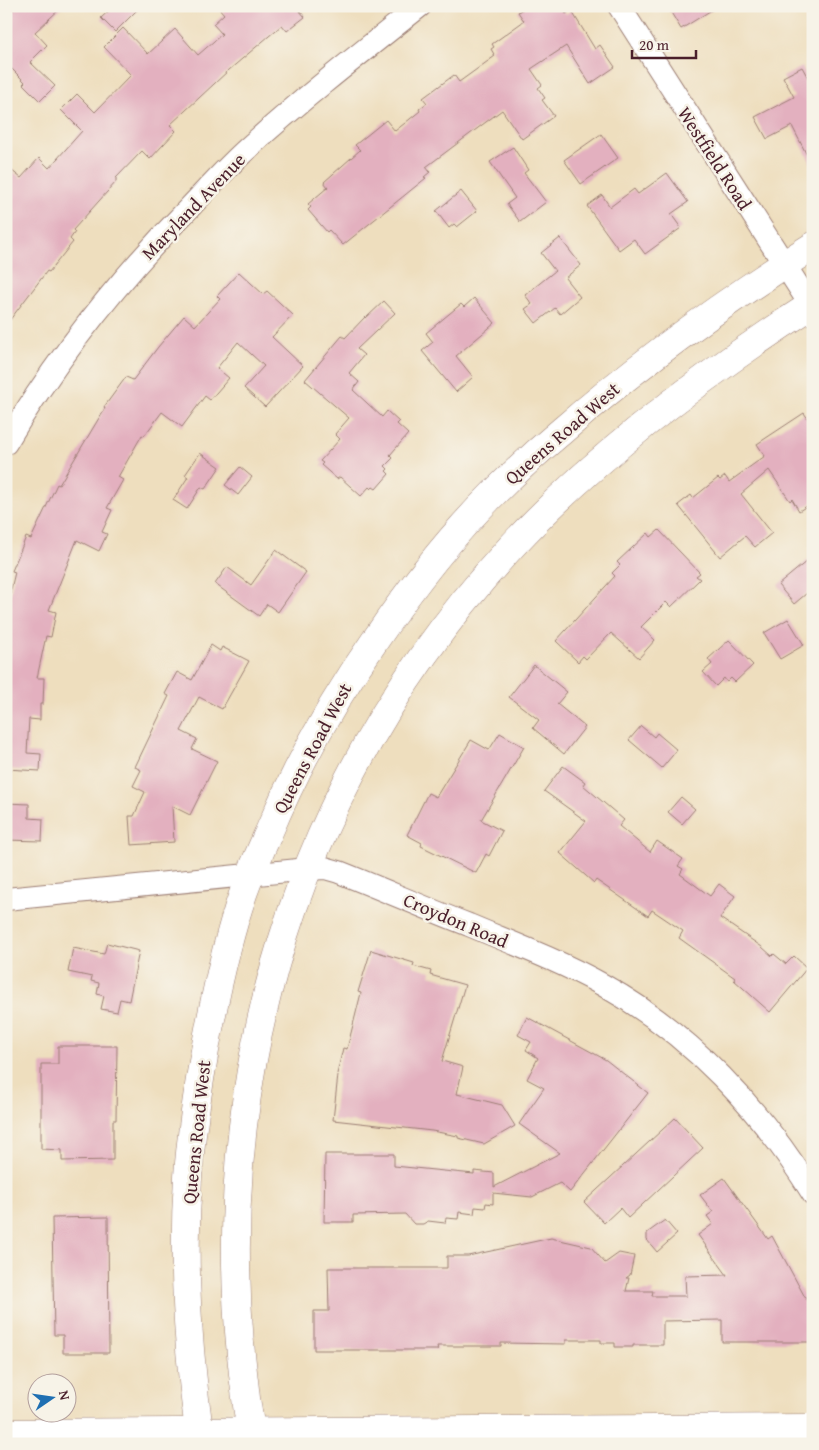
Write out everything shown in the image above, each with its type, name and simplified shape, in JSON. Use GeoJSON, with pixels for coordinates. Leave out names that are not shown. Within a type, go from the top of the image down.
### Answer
{"type":"FeatureCollection","features":[{"type":"Feature","properties":{"kind":"street","name":"Maryland Avenue"},"geometry":{"type":"LineString","coordinates":[[6,443],[80,334],[110,295],[167,229],[248,148],[306,98],[420,6]]}},
{"type":"Feature","properties":{"kind":"street","name":"Westfield Road"},"geometry":{"type":"LineString","coordinates":[[619,6],[812,306]]}},
{"type":"Feature","properties":{"kind":"street","name":"Queens Road West"},"geometry":{"type":"LineString","coordinates":[[200,1438],[186,1271],[188,1184],[199,1078],[229,939],[250,874],[290,785],[339,694],[413,585],[460,529],[509,479],[612,388],[711,314],[813,246]]}},
{"type":"Feature","properties":{"kind":"street"},"geometry":{"type":"LineString","coordinates":[[252,1438],[240,1349],[236,1263],[236,1200],[244,1109],[255,1045],[271,977],[291,911],[327,823],[377,728],[420,662],[460,608],[501,558],[552,505],[628,438],[718,369],[812,306]]}},
{"type":"Feature","properties":{"kind":"street","name":"Croydon Road"},"geometry":{"type":"LineString","coordinates":[[6,899],[250,874],[330,869],[562,964],[625,999],[684,1042],[730,1085],[776,1138],[813,1194]]}},
{"type":"Feature","properties":{"kind":"street"},"geometry":{"type":"LineString","coordinates":[[6,1433],[252,1438],[813,1428]]}},
{"type":"Feature","properties":{"kind":"building"},"geometry":{"type":"Polygon","coordinates":[[[17,6],[63,6],[35,32],[47,45],[30,62],[55,86],[40,101],[6,63],[6,17],[17,6]]]}},
{"type":"Feature","properties":{"kind":"building"},"geometry":{"type":"Polygon","coordinates":[[[114,6],[141,6],[115,32],[101,18],[114,6]]]}},
{"type":"Feature","properties":{"kind":"building"},"geometry":{"type":"Polygon","coordinates":[[[217,6],[303,6],[299,10],[305,17],[287,31],[282,25],[229,70],[170,125],[176,131],[150,159],[142,151],[116,178],[116,182],[73,230],[75,232],[70,239],[73,242],[49,272],[47,271],[6,325],[6,166],[21,178],[39,158],[49,168],[82,131],[61,110],[77,94],[95,112],[131,75],[104,47],[123,28],[148,54],[175,29],[198,55],[222,34],[213,24],[224,14],[217,6]]]}},
{"type":"Feature","properties":{"kind":"building"},"geometry":{"type":"Polygon","coordinates":[[[527,6],[561,6],[566,14],[571,10],[595,49],[600,45],[615,67],[590,84],[566,46],[531,69],[542,85],[538,88],[545,98],[542,100],[554,116],[522,139],[502,110],[426,167],[430,172],[424,177],[426,178],[343,245],[329,230],[327,232],[308,210],[311,207],[308,204],[328,187],[324,182],[360,150],[355,145],[386,120],[395,131],[427,103],[423,98],[454,75],[459,82],[495,56],[491,49],[494,47],[492,44],[524,21],[518,12],[527,6]]]}},
{"type":"Feature","properties":{"kind":"building"},"geometry":{"type":"Polygon","coordinates":[[[667,6],[718,6],[681,29],[667,6]]]}},
{"type":"Feature","properties":{"kind":"building"},"geometry":{"type":"Polygon","coordinates":[[[802,67],[813,87],[813,167],[792,126],[767,139],[755,117],[794,97],[783,77],[802,67]]]}},
{"type":"Feature","properties":{"kind":"building"},"geometry":{"type":"Polygon","coordinates":[[[601,134],[618,158],[581,184],[564,160],[601,134]]]}},
{"type":"Feature","properties":{"kind":"building"},"geometry":{"type":"Polygon","coordinates":[[[513,147],[528,170],[524,173],[546,202],[520,222],[507,204],[515,198],[490,162],[513,147]]]}},
{"type":"Feature","properties":{"kind":"building"},"geometry":{"type":"Polygon","coordinates":[[[667,173],[688,202],[671,214],[681,228],[645,254],[634,239],[619,250],[587,206],[602,195],[610,207],[634,189],[638,194],[667,173]]]}},
{"type":"Feature","properties":{"kind":"building"},"geometry":{"type":"Polygon","coordinates":[[[461,191],[477,211],[457,227],[454,224],[449,228],[436,211],[461,191]]]}},
{"type":"Feature","properties":{"kind":"building"},"geometry":{"type":"Polygon","coordinates":[[[560,238],[581,265],[565,278],[580,297],[560,314],[555,308],[536,323],[525,309],[532,304],[525,295],[555,271],[541,253],[560,238]]]}},
{"type":"Feature","properties":{"kind":"building"},"geometry":{"type":"Polygon","coordinates":[[[239,272],[263,294],[267,291],[293,315],[272,337],[303,366],[265,407],[244,388],[264,366],[238,342],[217,368],[229,378],[210,400],[205,396],[182,427],[162,412],[144,436],[142,435],[118,477],[123,480],[107,508],[112,510],[102,532],[107,534],[99,551],[77,540],[49,610],[56,612],[51,637],[46,636],[37,678],[44,678],[43,704],[40,704],[40,720],[29,719],[27,753],[41,754],[40,771],[6,769],[6,611],[15,572],[12,571],[26,537],[31,539],[57,484],[59,485],[104,407],[126,377],[133,380],[184,316],[195,326],[220,299],[217,296],[239,272]]]}},
{"type":"Feature","properties":{"kind":"building"},"geometry":{"type":"Polygon","coordinates":[[[474,298],[495,323],[456,356],[473,377],[456,392],[422,351],[433,342],[426,333],[461,304],[464,307],[474,298]]]}},
{"type":"Feature","properties":{"kind":"building"},"geometry":{"type":"Polygon","coordinates":[[[384,301],[395,313],[357,349],[364,355],[349,373],[359,382],[353,390],[382,417],[387,411],[408,434],[390,455],[393,458],[385,466],[389,474],[376,489],[369,487],[361,496],[340,477],[337,479],[321,465],[323,463],[320,461],[340,439],[335,434],[349,418],[305,380],[342,336],[345,338],[384,301]]]}},
{"type":"Feature","properties":{"kind":"building"},"geometry":{"type":"Polygon","coordinates":[[[804,413],[813,426],[813,502],[799,511],[769,470],[741,494],[772,533],[755,547],[745,536],[720,557],[678,505],[691,495],[693,498],[718,478],[720,480],[725,476],[729,482],[765,456],[757,444],[804,413]]]}},
{"type":"Feature","properties":{"kind":"building"},"geometry":{"type":"Polygon","coordinates":[[[200,453],[220,467],[205,489],[201,487],[187,509],[173,500],[188,477],[185,475],[200,453]]]}},
{"type":"Feature","properties":{"kind":"building"},"geometry":{"type":"Polygon","coordinates":[[[240,467],[252,477],[238,495],[225,485],[240,467]]]}},
{"type":"Feature","properties":{"kind":"building"},"geometry":{"type":"Polygon","coordinates":[[[659,530],[700,573],[696,576],[700,579],[671,607],[666,602],[641,627],[655,640],[639,658],[611,633],[586,659],[583,656],[578,662],[556,641],[615,576],[612,573],[620,565],[617,562],[648,533],[651,537],[659,530]]]}},
{"type":"Feature","properties":{"kind":"building"},"geometry":{"type":"Polygon","coordinates":[[[276,550],[306,572],[278,612],[267,604],[259,616],[215,584],[227,567],[251,585],[276,550]]]}},
{"type":"Feature","properties":{"kind":"building"},"geometry":{"type":"Polygon","coordinates":[[[813,556],[813,588],[794,604],[778,585],[813,556]]]}},
{"type":"Feature","properties":{"kind":"building"},"geometry":{"type":"Polygon","coordinates":[[[788,619],[804,645],[780,659],[764,633],[788,619]]]}},
{"type":"Feature","properties":{"kind":"building"},"geometry":{"type":"Polygon","coordinates":[[[729,640],[753,665],[735,682],[731,678],[727,682],[724,678],[716,686],[703,672],[712,664],[708,659],[729,640]]]}},
{"type":"Feature","properties":{"kind":"building"},"geometry":{"type":"Polygon","coordinates":[[[211,645],[220,651],[222,647],[249,661],[222,709],[199,697],[181,731],[197,739],[192,749],[217,761],[190,815],[172,806],[174,842],[131,845],[129,816],[134,816],[145,792],[133,786],[141,770],[135,767],[169,696],[165,694],[177,672],[192,680],[211,645]]]}},
{"type":"Feature","properties":{"kind":"building"},"geometry":{"type":"Polygon","coordinates":[[[534,665],[567,692],[557,704],[585,727],[564,754],[533,728],[539,720],[509,697],[534,665]]]}},
{"type":"Feature","properties":{"kind":"building"},"geometry":{"type":"Polygon","coordinates":[[[641,726],[654,737],[657,733],[677,750],[662,768],[629,740],[641,726]]]}},
{"type":"Feature","properties":{"kind":"building"},"geometry":{"type":"Polygon","coordinates":[[[500,733],[524,747],[481,820],[502,831],[489,856],[486,854],[476,873],[421,846],[422,843],[407,835],[428,793],[436,797],[471,740],[489,750],[500,733]]]}},
{"type":"Feature","properties":{"kind":"building"},"geometry":{"type":"Polygon","coordinates":[[[563,766],[585,782],[583,785],[624,820],[619,826],[650,852],[657,841],[683,859],[678,866],[683,869],[680,874],[710,896],[719,884],[735,896],[720,918],[772,956],[774,954],[786,964],[794,956],[807,968],[770,1012],[734,980],[735,978],[679,938],[683,931],[652,910],[648,916],[596,880],[594,883],[560,853],[586,821],[544,791],[563,766]]]}},
{"type":"Feature","properties":{"kind":"building"},"geometry":{"type":"Polygon","coordinates":[[[681,797],[695,809],[682,824],[668,812],[681,797]]]}},
{"type":"Feature","properties":{"kind":"building"},"geometry":{"type":"Polygon","coordinates":[[[6,803],[29,804],[29,818],[43,819],[42,841],[6,840],[6,803]]]}},
{"type":"Feature","properties":{"kind":"building"},"geometry":{"type":"Polygon","coordinates":[[[107,943],[139,951],[129,1001],[120,999],[117,1012],[101,1009],[104,996],[97,994],[99,983],[91,981],[92,977],[68,972],[73,948],[104,954],[107,943]]]}},
{"type":"Feature","properties":{"kind":"building"},"geometry":{"type":"Polygon","coordinates":[[[371,950],[414,963],[413,966],[431,971],[430,975],[465,985],[442,1061],[463,1067],[457,1094],[502,1105],[515,1126],[484,1144],[432,1131],[333,1120],[337,1074],[343,1048],[347,1049],[361,993],[358,992],[371,950]]]}},
{"type":"Feature","properties":{"kind":"building"},"geometry":{"type":"Polygon","coordinates":[[[527,1017],[606,1060],[648,1093],[570,1192],[560,1183],[532,1197],[493,1193],[493,1204],[486,1203],[485,1208],[475,1207],[474,1214],[459,1212],[458,1219],[446,1218],[445,1223],[428,1221],[423,1224],[414,1224],[405,1214],[353,1215],[353,1222],[324,1222],[325,1154],[394,1154],[394,1166],[474,1174],[474,1171],[494,1173],[494,1187],[560,1153],[519,1124],[544,1088],[527,1079],[538,1058],[526,1050],[531,1042],[518,1035],[527,1017]]]}},
{"type":"Feature","properties":{"kind":"building"},"geometry":{"type":"Polygon","coordinates":[[[58,1046],[117,1046],[116,1120],[113,1120],[113,1160],[62,1161],[62,1150],[41,1149],[41,1064],[58,1064],[58,1046]]]}},
{"type":"Feature","properties":{"kind":"building"},"geometry":{"type":"Polygon","coordinates":[[[675,1118],[703,1148],[628,1218],[620,1208],[604,1223],[584,1202],[675,1118]]]}},
{"type":"Feature","properties":{"kind":"building"},"geometry":{"type":"Polygon","coordinates":[[[724,1178],[768,1239],[772,1236],[813,1312],[813,1342],[722,1342],[722,1320],[663,1321],[663,1345],[615,1347],[615,1343],[601,1343],[601,1340],[566,1340],[566,1344],[501,1343],[501,1346],[437,1346],[438,1350],[314,1350],[314,1311],[329,1311],[328,1268],[447,1268],[447,1256],[468,1256],[551,1238],[591,1247],[605,1263],[619,1253],[634,1256],[630,1275],[626,1278],[629,1278],[626,1291],[653,1291],[652,1296],[686,1296],[685,1276],[727,1275],[698,1235],[713,1224],[707,1216],[713,1212],[700,1195],[724,1178]]]}},
{"type":"Feature","properties":{"kind":"building"},"geometry":{"type":"Polygon","coordinates":[[[108,1217],[109,1353],[63,1353],[63,1335],[54,1335],[52,1218],[108,1217]]]}},
{"type":"Feature","properties":{"kind":"building"},"geometry":{"type":"Polygon","coordinates":[[[665,1220],[677,1234],[657,1252],[647,1240],[647,1233],[665,1220]]]}}]}
